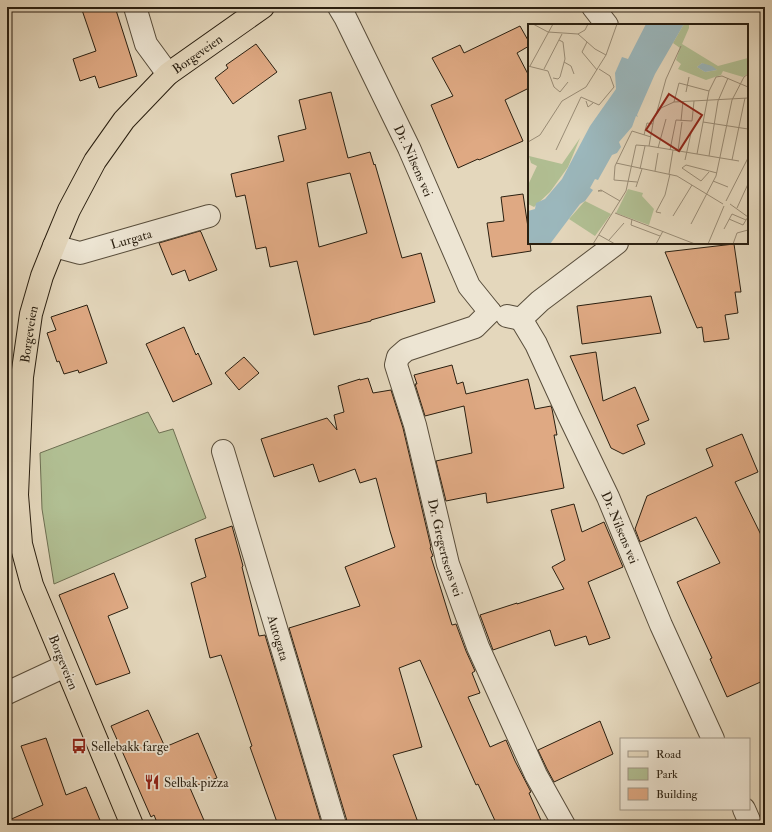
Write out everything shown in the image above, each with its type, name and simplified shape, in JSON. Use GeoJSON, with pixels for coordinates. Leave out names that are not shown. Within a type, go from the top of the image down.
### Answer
{"type":"FeatureCollection","features":[{"type":"Feature","properties":{"kind":"main road","name":"Borgeveien"},"geometry":{"type":"LineString","coordinates":[[132,825],[32,585],[21,544],[12,494],[22,377],[31,314],[42,276],[69,210],[95,161],[124,120],[168,74],[262,7]]}},
{"type":"Feature","properties":{"kind":"street"},"geometry":{"type":"LineString","coordinates":[[135,7],[146,44],[168,74]]}},
{"type":"Feature","properties":{"kind":"street","name":"Dr. Nilsens vei"},"geometry":{"type":"LineString","coordinates":[[339,7],[409,148],[469,286],[490,312]]}},
{"type":"Feature","properties":{"kind":"street"},"geometry":{"type":"LineString","coordinates":[[593,7],[606,24]]}},
{"type":"Feature","properties":{"kind":"street","name":"Lurgata"},"geometry":{"type":"LineString","coordinates":[[54,246],[80,254],[209,216]]}},
{"type":"Feature","properties":{"kind":"street"},"geometry":{"type":"LineString","coordinates":[[490,312],[521,319],[540,301],[617,244]]}},
{"type":"Feature","properties":{"kind":"street","name":"Dr. Gregertsens vei"},"geometry":{"type":"LineString","coordinates":[[490,312],[475,327],[406,350],[398,356],[396,365],[415,425],[448,564],[478,648],[536,775],[564,825]]}},
{"type":"Feature","properties":{"kind":"street","name":"Dr. Nilsens vei"},"geometry":{"type":"LineString","coordinates":[[521,319],[536,344],[608,497],[662,625],[713,738]]}},
{"type":"Feature","properties":{"kind":"street","name":"Autogata"},"geometry":{"type":"LineString","coordinates":[[224,451],[335,825]]}},
{"type":"Feature","properties":{"kind":"street"},"geometry":{"type":"LineString","coordinates":[[7,693],[65,666]]}},
{"type":"Feature","properties":{"kind":"street"},"geometry":{"type":"LineString","coordinates":[[744,810],[751,825]]}},
{"type":"Feature","properties":{"kind":"green space"},"geometry":{"type":"Polygon","coordinates":[[[148,412],[159,433],[173,429],[206,518],[54,584],[42,509],[40,453],[148,412]]]}},
{"type":"Feature","properties":{"kind":"building"},"geometry":{"type":"Polygon","coordinates":[[[81,7],[115,7],[137,76],[99,88],[95,76],[80,81],[73,59],[96,51],[81,7]]]}},
{"type":"Feature","properties":{"kind":"building"},"geometry":{"type":"Polygon","coordinates":[[[520,26],[528,40],[528,47],[517,53],[528,74],[528,88],[505,100],[523,141],[458,168],[431,105],[453,96],[432,58],[460,45],[464,53],[520,26]]]}},
{"type":"Feature","properties":{"kind":"building"},"geometry":{"type":"Polygon","coordinates":[[[256,44],[277,72],[233,104],[215,78],[228,68],[226,65],[256,44]]]}},
{"type":"Feature","properties":{"kind":"building"},"geometry":{"type":"Polygon","coordinates":[[[331,92],[348,158],[370,152],[374,165],[375,164],[402,258],[421,253],[435,302],[371,321],[314,335],[297,261],[270,267],[266,247],[256,249],[245,195],[236,197],[231,174],[284,161],[278,136],[306,129],[299,100],[331,92]],[[350,173],[307,183],[319,247],[367,233],[350,173]]]}},
{"type":"Feature","properties":{"kind":"building"},"geometry":{"type":"Polygon","coordinates":[[[523,194],[528,227],[528,244],[530,244],[531,251],[492,257],[487,223],[504,221],[501,197],[523,194]]]}},
{"type":"Feature","properties":{"kind":"building"},"geometry":{"type":"Polygon","coordinates":[[[200,231],[217,270],[189,281],[185,270],[172,275],[159,243],[200,231]]]}},
{"type":"Feature","properties":{"kind":"building"},"geometry":{"type":"Polygon","coordinates":[[[734,244],[741,292],[735,292],[738,313],[725,315],[729,339],[704,342],[702,327],[697,328],[665,252],[734,244]]]}},
{"type":"Feature","properties":{"kind":"building"},"geometry":{"type":"Polygon","coordinates":[[[651,296],[661,333],[582,344],[577,306],[651,296]]]}},
{"type":"Feature","properties":{"kind":"building"},"geometry":{"type":"Polygon","coordinates":[[[87,305],[107,363],[79,373],[78,370],[64,374],[59,361],[57,362],[47,333],[56,330],[51,317],[87,305]]]}},
{"type":"Feature","properties":{"kind":"building"},"geometry":{"type":"Polygon","coordinates":[[[184,327],[196,355],[198,353],[212,384],[173,402],[146,344],[184,327]]]}},
{"type":"Feature","properties":{"kind":"building"},"geometry":{"type":"Polygon","coordinates":[[[596,352],[603,401],[635,387],[649,420],[637,425],[645,444],[623,454],[611,448],[570,356],[596,352]]]}},
{"type":"Feature","properties":{"kind":"building"},"geometry":{"type":"Polygon","coordinates":[[[244,357],[259,373],[239,390],[225,373],[244,357]]]}},
{"type":"Feature","properties":{"kind":"building"},"geometry":{"type":"Polygon","coordinates":[[[452,365],[457,384],[463,382],[466,394],[528,379],[535,409],[551,406],[552,409],[557,435],[554,435],[564,488],[487,503],[486,493],[446,501],[436,461],[472,453],[464,406],[425,416],[415,384],[417,384],[414,375],[452,365]]]}},
{"type":"Feature","properties":{"kind":"building"},"geometry":{"type":"Polygon","coordinates":[[[368,378],[373,393],[391,390],[403,428],[433,556],[431,557],[452,625],[456,624],[475,671],[472,673],[480,693],[468,697],[490,747],[506,740],[531,792],[529,793],[543,825],[497,825],[478,784],[476,785],[420,660],[399,668],[422,747],[393,755],[419,825],[347,825],[289,628],[360,606],[345,567],[395,547],[376,478],[360,483],[355,469],[319,482],[313,464],[274,477],[261,439],[327,418],[337,430],[334,415],[344,412],[338,386],[368,378]]]}},
{"type":"Feature","properties":{"kind":"building"},"geometry":{"type":"Polygon","coordinates":[[[742,434],[758,472],[735,482],[765,543],[765,680],[727,697],[710,659],[712,658],[677,582],[720,563],[696,517],[640,542],[635,529],[647,496],[713,466],[706,449],[742,434]]]}},
{"type":"Feature","properties":{"kind":"building"},"geometry":{"type":"Polygon","coordinates":[[[574,504],[582,532],[604,522],[623,567],[588,582],[610,638],[589,645],[586,636],[555,646],[550,630],[493,650],[480,615],[564,589],[552,567],[565,560],[551,510],[574,504]]]}},
{"type":"Feature","properties":{"kind":"building"},"geometry":{"type":"Polygon","coordinates":[[[232,526],[259,636],[265,635],[322,825],[278,825],[250,747],[252,746],[221,655],[210,658],[191,583],[206,577],[195,539],[232,526]]]}},
{"type":"Feature","properties":{"kind":"building"},"geometry":{"type":"Polygon","coordinates":[[[114,573],[128,608],[108,616],[130,673],[96,685],[59,595],[114,573]]]}},
{"type":"Feature","properties":{"kind":"building"},"geometry":{"type":"Polygon","coordinates":[[[148,710],[165,747],[198,733],[217,778],[190,788],[206,825],[158,825],[154,815],[151,817],[111,726],[148,710]]]}},
{"type":"Feature","properties":{"kind":"building"},"geometry":{"type":"Polygon","coordinates":[[[600,721],[613,754],[554,782],[538,750],[600,721]]]}},
{"type":"Feature","properties":{"kind":"building"},"geometry":{"type":"Polygon","coordinates":[[[46,738],[66,795],[86,787],[102,825],[7,825],[7,821],[43,805],[21,746],[46,738]]]}},
{"type":"Feature","properties":{"kind":"place","name":"Sellebakk farge"},"geometry":{"type":"Point","coordinates":[79,746]}},
{"type":"Feature","properties":{"kind":"place","name":"Selbak pizza"},"geometry":{"type":"Point","coordinates":[152,782]}}]}
